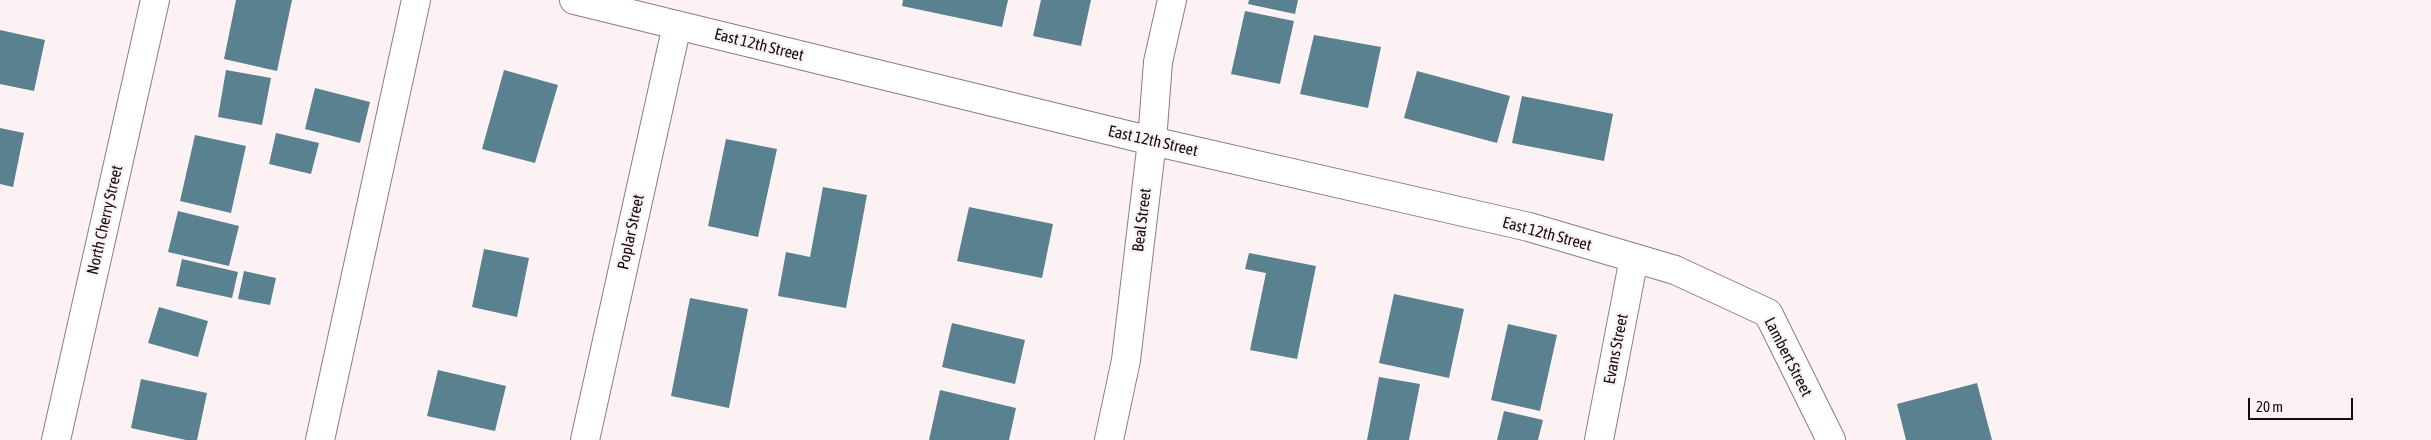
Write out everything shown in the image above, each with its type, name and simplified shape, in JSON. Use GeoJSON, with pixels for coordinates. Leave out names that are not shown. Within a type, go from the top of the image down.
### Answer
{"type":"FeatureCollection","features":[{"type":"Feature","properties":{"kind":"street","name":"North Cherry Street"},"geometry":{"type":"LineString","coordinates":[[56,440],[155,0]]}},
{"type":"Feature","properties":{"kind":"street"},"geometry":{"type":"LineString","coordinates":[[320,440],[416,0]]}},
{"type":"Feature","properties":{"kind":"street","name":"East 12th Street"},"geometry":{"type":"LineString","coordinates":[[574,0],[1152,141],[1529,227],[1675,270],[1726,294]]}},
{"type":"Feature","properties":{"kind":"street","name":"Beal Street"},"geometry":{"type":"LineString","coordinates":[[1110,440],[1126,360],[1152,141],[1158,62],[1172,0]]}},
{"type":"Feature","properties":{"kind":"street","name":"Poplar Street"},"geometry":{"type":"LineString","coordinates":[[585,440],[676,25]]}},
{"type":"Feature","properties":{"kind":"street","name":"Evans Street"},"geometry":{"type":"LineString","coordinates":[[1599,440],[1634,258]]}},
{"type":"Feature","properties":{"kind":"street","name":"Lambert Street"},"geometry":{"type":"LineString","coordinates":[[1726,294],[1768,313],[1830,440]]}},
{"type":"Feature","properties":{"kind":"building"},"geometry":{"type":"Polygon","coordinates":[[[236,0],[292,0],[277,71],[224,59],[236,0]]]}},
{"type":"Feature","properties":{"kind":"building"},"geometry":{"type":"Polygon","coordinates":[[[903,0],[1008,0],[1002,27],[902,6],[903,0]]]}},
{"type":"Feature","properties":{"kind":"building"},"geometry":{"type":"Polygon","coordinates":[[[1041,0],[1091,0],[1081,46],[1033,36],[1041,0]]]}},
{"type":"Feature","properties":{"kind":"building"},"geometry":{"type":"Polygon","coordinates":[[[1249,0],[1298,0],[1295,14],[1248,4],[1249,0]]]}},
{"type":"Feature","properties":{"kind":"building"},"geometry":{"type":"Polygon","coordinates":[[[1245,11],[1294,21],[1280,84],[1231,74],[1245,11]]]}},
{"type":"Feature","properties":{"kind":"building"},"geometry":{"type":"Polygon","coordinates":[[[0,30],[45,40],[34,91],[0,84],[0,30]]]}},
{"type":"Feature","properties":{"kind":"building"},"geometry":{"type":"Polygon","coordinates":[[[1314,35],[1381,47],[1368,108],[1300,94],[1314,35]]]}},
{"type":"Feature","properties":{"kind":"building"},"geometry":{"type":"Polygon","coordinates":[[[226,70],[271,78],[262,125],[218,117],[226,70]]]}},
{"type":"Feature","properties":{"kind":"building"},"geometry":{"type":"Polygon","coordinates":[[[504,70],[558,85],[535,163],[482,149],[504,70]]]}},
{"type":"Feature","properties":{"kind":"building"},"geometry":{"type":"Polygon","coordinates":[[[1417,71],[1510,96],[1497,143],[1404,118],[1417,71]]]}},
{"type":"Feature","properties":{"kind":"building"},"geometry":{"type":"Polygon","coordinates":[[[315,88],[370,102],[360,143],[305,129],[315,88]]]}},
{"type":"Feature","properties":{"kind":"building"},"geometry":{"type":"Polygon","coordinates":[[[1522,96],[1613,114],[1604,161],[1512,143],[1522,96]]]}},
{"type":"Feature","properties":{"kind":"building"},"geometry":{"type":"Polygon","coordinates":[[[0,128],[24,133],[13,187],[0,184],[0,128]]]}},
{"type":"Feature","properties":{"kind":"building"},"geometry":{"type":"Polygon","coordinates":[[[276,133],[319,143],[311,174],[269,164],[276,133]]]}},
{"type":"Feature","properties":{"kind":"building"},"geometry":{"type":"Polygon","coordinates":[[[195,135],[246,146],[231,213],[180,201],[195,135]]]}},
{"type":"Feature","properties":{"kind":"building"},"geometry":{"type":"Polygon","coordinates":[[[726,139],[777,149],[758,237],[708,226],[726,139]]]}},
{"type":"Feature","properties":{"kind":"building"},"geometry":{"type":"Polygon","coordinates":[[[823,187],[867,195],[846,308],[778,296],[786,252],[810,257],[823,187]]]}},
{"type":"Feature","properties":{"kind":"building"},"geometry":{"type":"Polygon","coordinates":[[[969,207],[1053,224],[1042,278],[957,261],[969,207]]]}},
{"type":"Feature","properties":{"kind":"building"},"geometry":{"type":"Polygon","coordinates":[[[178,211],[239,226],[229,266],[168,252],[178,211]]]}},
{"type":"Feature","properties":{"kind":"building"},"geometry":{"type":"Polygon","coordinates":[[[484,249],[529,258],[517,317],[472,307],[484,249]]]}},
{"type":"Feature","properties":{"kind":"building"},"geometry":{"type":"Polygon","coordinates":[[[1249,253],[1316,266],[1297,359],[1250,350],[1266,273],[1245,269],[1249,253]]]}},
{"type":"Feature","properties":{"kind":"building"},"geometry":{"type":"Polygon","coordinates":[[[182,259],[238,272],[232,298],[176,286],[182,259]]]}},
{"type":"Feature","properties":{"kind":"building"},"geometry":{"type":"Polygon","coordinates":[[[244,271],[276,278],[270,305],[238,299],[244,271]]]}},
{"type":"Feature","properties":{"kind":"building"},"geometry":{"type":"Polygon","coordinates":[[[1394,294],[1464,309],[1449,378],[1379,363],[1394,294]]]}},
{"type":"Feature","properties":{"kind":"building"},"geometry":{"type":"Polygon","coordinates":[[[690,298],[748,309],[729,408],[671,396],[690,298]]]}},
{"type":"Feature","properties":{"kind":"building"},"geometry":{"type":"Polygon","coordinates":[[[159,307],[208,321],[198,357],[148,343],[159,307]]]}},
{"type":"Feature","properties":{"kind":"building"},"geometry":{"type":"Polygon","coordinates":[[[952,323],[1025,340],[1015,384],[942,367],[952,323]]]}},
{"type":"Feature","properties":{"kind":"building"},"geometry":{"type":"Polygon","coordinates":[[[1508,324],[1557,335],[1540,411],[1491,400],[1508,324]]]}},
{"type":"Feature","properties":{"kind":"building"},"geometry":{"type":"Polygon","coordinates":[[[438,370],[506,386],[495,431],[427,416],[438,370]]]}},
{"type":"Feature","properties":{"kind":"building"},"geometry":{"type":"Polygon","coordinates":[[[1379,377],[1420,384],[1409,440],[1367,440],[1379,377]]]}},
{"type":"Feature","properties":{"kind":"building"},"geometry":{"type":"Polygon","coordinates":[[[141,379],[207,393],[197,440],[186,440],[131,428],[141,379]]]}},
{"type":"Feature","properties":{"kind":"building"},"geometry":{"type":"Polygon","coordinates":[[[1977,383],[1992,440],[1906,440],[1897,404],[1977,383]]]}},
{"type":"Feature","properties":{"kind":"building"},"geometry":{"type":"Polygon","coordinates":[[[940,390],[1016,408],[1009,440],[929,440],[940,390]]]}},
{"type":"Feature","properties":{"kind":"building"},"geometry":{"type":"Polygon","coordinates":[[[1504,411],[1543,420],[1538,440],[1497,440],[1504,411]]]}}]}
